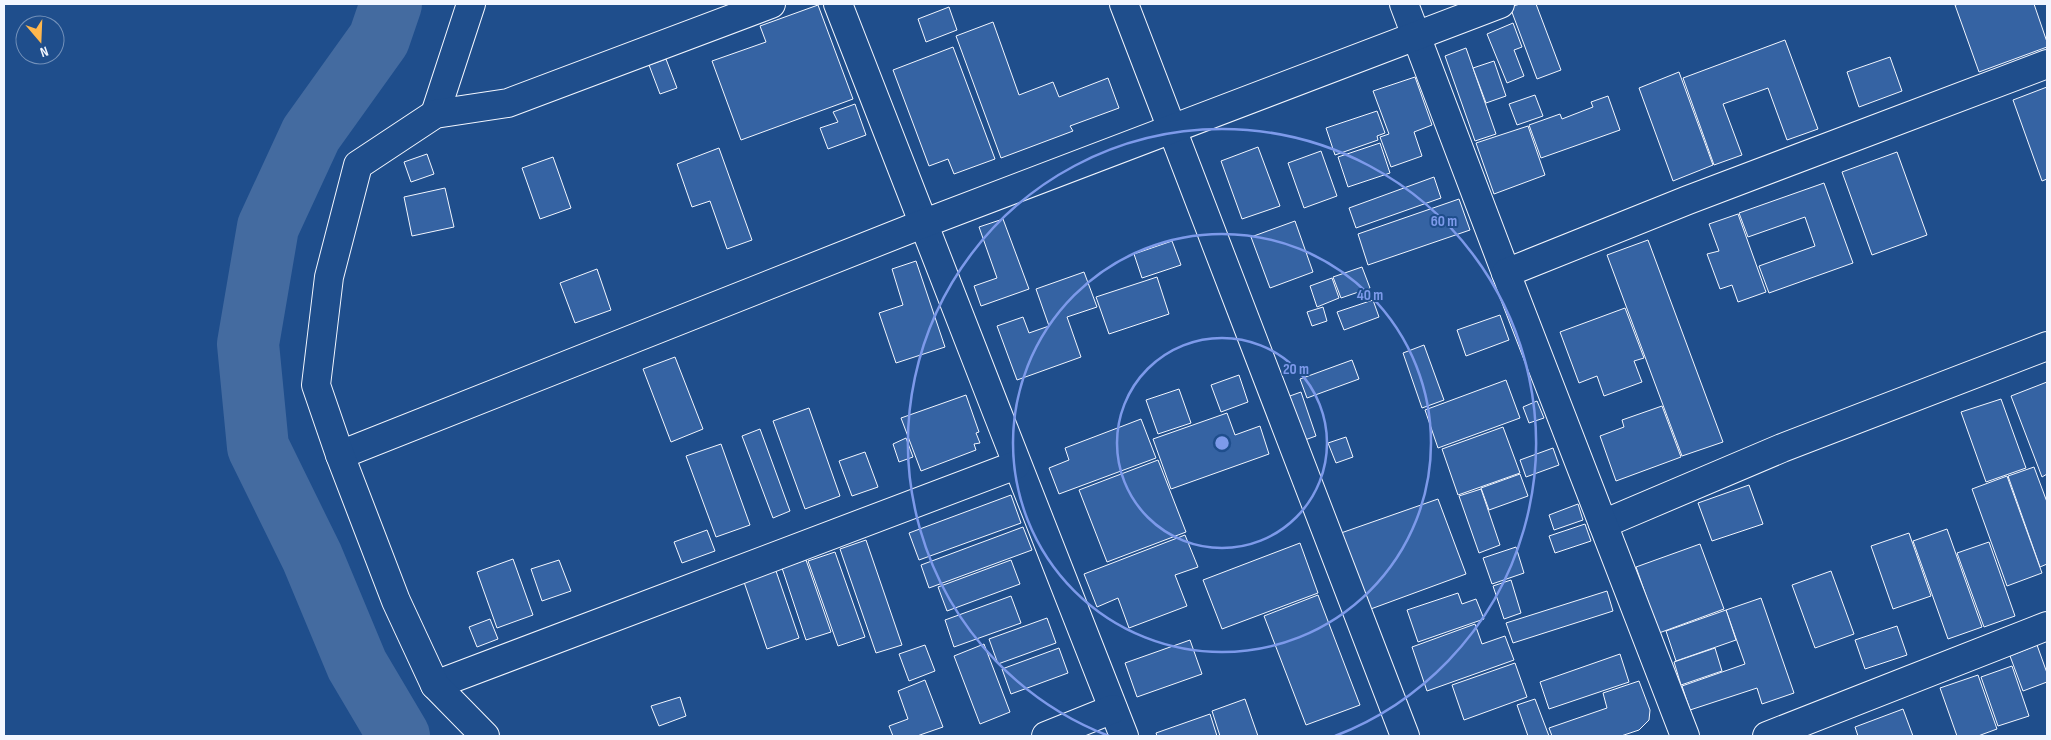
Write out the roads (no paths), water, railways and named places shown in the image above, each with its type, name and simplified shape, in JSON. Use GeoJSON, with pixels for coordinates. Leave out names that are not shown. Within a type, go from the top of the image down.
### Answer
{"type":"FeatureCollection","features":[{"type":"Feature","properties":{"kind":"street"},"geometry":{"type":"LineString","coordinates":[[435,114],[472,4]]}},
{"type":"Feature","properties":{"kind":"street"},"geometry":{"type":"LineString","coordinates":[[485,736],[435,685],[396,601],[340,455],[316,385],[329,277],[358,166],[435,114],[508,103],[771,4]]}},
{"type":"Feature","properties":{"kind":"street"},"geometry":{"type":"LineString","coordinates":[[838,4],[925,223],[1016,465],[1124,736]]}},
{"type":"Feature","properties":{"kind":"street"},"geometry":{"type":"LineString","coordinates":[[1124,4],[1174,129],[1405,736]]}},
{"type":"Feature","properties":{"kind":"street"},"geometry":{"type":"LineString","coordinates":[[1404,4],[1685,736]]}},
{"type":"Feature","properties":{"kind":"street"},"geometry":{"type":"LineString","coordinates":[[340,455],[925,223],[1500,4]]}},
{"type":"Feature","properties":{"kind":"street"},"geometry":{"type":"LineString","coordinates":[[1506,273],[1697,196],[2047,64]]}},
{"type":"Feature","properties":{"kind":"street"},"geometry":{"type":"LineString","coordinates":[[1603,524],[1782,448],[2047,346]]}},
{"type":"Feature","properties":{"kind":"street"},"geometry":{"type":"LineString","coordinates":[[435,685],[1016,465]]}},
{"type":"Feature","properties":{"kind":"street"},"geometry":{"type":"LineString","coordinates":[[1767,736],[2047,626]]}},
{"type":"Feature","properties":{"kind":"street"},"geometry":{"type":"LineString","coordinates":[[1046,736],[1113,709]]}},
{"type":"Feature","properties":{"kind":"waterway"},"geometry":{"type":"LineString","coordinates":[[391,4],[379,39],[311,134],[268,227],[248,344],[258,447],[312,557],[357,665],[399,736]]}}]}
